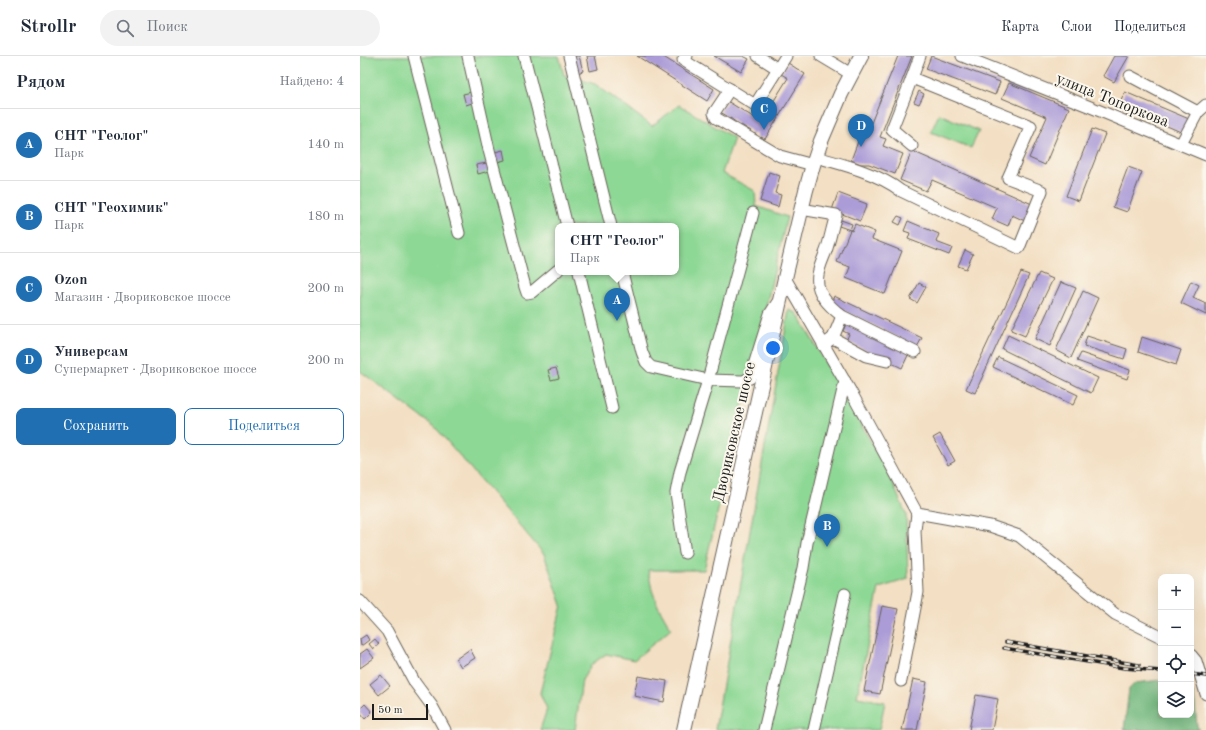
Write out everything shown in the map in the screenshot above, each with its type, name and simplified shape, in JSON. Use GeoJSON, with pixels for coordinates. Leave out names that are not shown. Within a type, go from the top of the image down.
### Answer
{"type":"FeatureCollection","features":[{"type":"Feature","properties":{"kind":"main road","name":"Двориковское шоссе"},"geometry":{"type":"LineString","coordinates":[[684,730],[780,297],[801,209],[814,161],[841,94],[861,56]]}},
{"type":"Feature","properties":{"kind":"street"},"geometry":{"type":"LineString","coordinates":[[414,56],[459,234]]}},
{"type":"Feature","properties":{"kind":"street"},"geometry":{"type":"LineString","coordinates":[[468,56],[488,150],[527,293],[532,292],[555,273]]}},
{"type":"Feature","properties":{"kind":"street"},"geometry":{"type":"LineString","coordinates":[[524,56],[566,223]]}},
{"type":"Feature","properties":{"kind":"street"},"geometry":{"type":"LineString","coordinates":[[569,56],[610,223]]}},
{"type":"Feature","properties":{"kind":"street"},"geometry":{"type":"LineString","coordinates":[[758,56],[778,69]]}},
{"type":"Feature","properties":{"kind":"street"},"geometry":{"type":"LineString","coordinates":[[682,57],[755,105],[786,56]]}},
{"type":"Feature","properties":{"kind":"street"},"geometry":{"type":"LineString","coordinates":[[821,56],[851,74]]}},
{"type":"Feature","properties":{"kind":"street"},"geometry":{"type":"LineString","coordinates":[[912,146],[892,129],[920,56]]}},
{"type":"Feature","properties":{"kind":"street","name":"улица Топоркова"},"geometry":{"type":"LineString","coordinates":[[962,56],[1206,155]]}},
{"type":"Feature","properties":{"kind":"street"},"geometry":{"type":"LineString","coordinates":[[1130,76],[1202,108],[1181,144]]}},
{"type":"Feature","properties":{"kind":"street"},"geometry":{"type":"LineString","coordinates":[[730,89],[714,113],[716,118],[780,156],[850,167],[893,185],[901,192],[1019,248],[1042,191],[1008,178],[1031,126],[912,78]]}},
{"type":"Feature","properties":{"kind":"street"},"geometry":{"type":"LineString","coordinates":[[801,209],[836,215],[817,281],[818,288],[826,302],[842,316],[915,352]]}},
{"type":"Feature","properties":{"kind":"street"},"geometry":{"type":"LineString","coordinates":[[684,553],[676,493],[680,472],[708,380],[753,213]]}},
{"type":"Feature","properties":{"kind":"street"},"geometry":{"type":"LineString","coordinates":[[580,275],[612,408]]}},
{"type":"Feature","properties":{"kind":"street"},"geometry":{"type":"LineString","coordinates":[[623,275],[642,352],[646,362],[651,367],[708,380],[743,381],[750,378],[770,314],[780,297]]}},
{"type":"Feature","properties":{"kind":"street"},"geometry":{"type":"LineString","coordinates":[[785,278],[917,513],[916,531],[918,592],[901,681]]}},
{"type":"Feature","properties":{"kind":"street"},"geometry":{"type":"LineString","coordinates":[[823,345],[833,338],[842,316]]}},
{"type":"Feature","properties":{"kind":"street"},"geometry":{"type":"LineString","coordinates":[[833,338],[866,356],[887,361]]}},
{"type":"Feature","properties":{"kind":"street"},"geometry":{"type":"LineString","coordinates":[[764,730],[803,568],[807,543],[844,381]]}},
{"type":"Feature","properties":{"kind":"street"},"geometry":{"type":"LineString","coordinates":[[917,513],[990,526],[1019,536],[1115,614],[1158,636]]}},
{"type":"Feature","properties":{"kind":"street"},"geometry":{"type":"LineString","coordinates":[[814,730],[845,594]]}},
{"type":"Feature","properties":{"kind":"street"},"geometry":{"type":"LineString","coordinates":[[360,601],[387,631],[415,683],[432,706],[445,730]]}},
{"type":"Feature","properties":{"kind":"street"},"geometry":{"type":"LineString","coordinates":[[1194,659],[1206,694]]}},
{"type":"Feature","properties":{"kind":"green space"},"geometry":{"type":"Polygon","coordinates":[[[360,56],[559,56],[564,75],[595,84],[652,126],[679,105],[734,138],[722,173],[755,191],[756,206],[787,217],[704,570],[648,570],[652,590],[658,606],[671,629],[634,660],[606,654],[592,664],[582,680],[575,730],[540,730],[547,709],[540,693],[562,605],[544,554],[435,427],[360,371],[360,56]]]}},
{"type":"Feature","properties":{"kind":"green space"},"geometry":{"type":"Polygon","coordinates":[[[939,114],[979,131],[971,148],[931,132],[939,114]]]}},
{"type":"Feature","properties":{"kind":"green space"},"geometry":{"type":"Polygon","coordinates":[[[789,310],[797,313],[886,468],[906,514],[908,579],[879,588],[857,697],[885,702],[879,730],[715,730],[789,310]]]}},
{"type":"Feature","properties":{"kind":"green space"},"geometry":{"type":"Polygon","coordinates":[[[1158,680],[1158,718],[1194,718],[1194,694],[1197,726],[1199,730],[1124,730],[1129,689],[1135,683],[1158,680]]]}},
{"type":"Feature","properties":{"kind":"building"},"geometry":{"type":"Polygon","coordinates":[[[570,56],[579,56],[583,71],[575,74],[570,56]]]}},
{"type":"Feature","properties":{"kind":"building"},"geometry":{"type":"Polygon","coordinates":[[[587,56],[595,56],[598,69],[590,71],[587,56]]]}},
{"type":"Feature","properties":{"kind":"building"},"geometry":{"type":"Polygon","coordinates":[[[637,56],[662,56],[714,89],[707,101],[637,56]]]}},
{"type":"Feature","properties":{"kind":"building"},"geometry":{"type":"Polygon","coordinates":[[[714,56],[743,56],[749,59],[741,72],[714,56]]]}},
{"type":"Feature","properties":{"kind":"building"},"geometry":{"type":"Polygon","coordinates":[[[898,56],[912,56],[880,137],[886,139],[883,146],[903,154],[895,174],[869,164],[861,164],[851,160],[862,131],[867,133],[898,56]]]}},
{"type":"Feature","properties":{"kind":"building"},"geometry":{"type":"Polygon","coordinates":[[[931,56],[1000,82],[995,95],[926,69],[931,56]]]}},
{"type":"Feature","properties":{"kind":"building"},"geometry":{"type":"Polygon","coordinates":[[[1114,56],[1129,56],[1114,82],[1103,76],[1114,56]]]}},
{"type":"Feature","properties":{"kind":"building"},"geometry":{"type":"Polygon","coordinates":[[[788,63],[805,74],[765,139],[756,137],[757,135],[754,133],[753,135],[750,133],[751,131],[741,125],[740,127],[736,125],[737,123],[730,118],[729,120],[725,118],[727,116],[720,112],[727,101],[758,120],[760,123],[788,78],[781,74],[788,63]]]}},
{"type":"Feature","properties":{"kind":"building"},"geometry":{"type":"Polygon","coordinates":[[[1009,83],[1069,108],[1045,165],[1029,158],[1047,117],[1002,98],[1009,83]]]}},
{"type":"Feature","properties":{"kind":"building"},"geometry":{"type":"Polygon","coordinates":[[[919,91],[924,94],[919,104],[914,102],[919,91]]]}},
{"type":"Feature","properties":{"kind":"building"},"geometry":{"type":"Polygon","coordinates":[[[472,92],[475,102],[466,105],[463,94],[472,92]]]}},
{"type":"Feature","properties":{"kind":"building"},"geometry":{"type":"Polygon","coordinates":[[[1125,92],[1189,119],[1183,133],[1119,105],[1125,92]]]}},
{"type":"Feature","properties":{"kind":"building"},"geometry":{"type":"Polygon","coordinates":[[[1092,129],[1105,134],[1079,201],[1066,196],[1092,129]]]}},
{"type":"Feature","properties":{"kind":"building"},"geometry":{"type":"Polygon","coordinates":[[[503,150],[505,160],[493,163],[491,153],[503,150]]]}},
{"type":"Feature","properties":{"kind":"building"},"geometry":{"type":"Polygon","coordinates":[[[912,151],[1032,204],[1025,221],[1012,215],[1008,226],[992,219],[997,208],[932,180],[926,191],[900,180],[912,151]]]}},
{"type":"Feature","properties":{"kind":"building"},"geometry":{"type":"Polygon","coordinates":[[[487,163],[489,171],[478,174],[476,165],[487,163]]]}},
{"type":"Feature","properties":{"kind":"building"},"geometry":{"type":"Polygon","coordinates":[[[1128,167],[1142,172],[1127,212],[1113,207],[1128,167]]]}},
{"type":"Feature","properties":{"kind":"building"},"geometry":{"type":"Polygon","coordinates":[[[769,172],[780,176],[775,193],[781,195],[778,207],[760,201],[769,172]]]}},
{"type":"Feature","properties":{"kind":"building"},"geometry":{"type":"Polygon","coordinates":[[[838,193],[867,204],[860,221],[832,210],[838,193]]]}},
{"type":"Feature","properties":{"kind":"building"},"geometry":{"type":"Polygon","coordinates":[[[898,216],[903,218],[900,225],[894,222],[898,216]]]}},
{"type":"Feature","properties":{"kind":"building"},"geometry":{"type":"Polygon","coordinates":[[[841,220],[852,224],[850,230],[839,226],[841,220]]]}},
{"type":"Feature","properties":{"kind":"building"},"geometry":{"type":"Polygon","coordinates":[[[908,221],[939,234],[936,242],[952,248],[949,255],[908,239],[910,233],[904,231],[908,221]]]}},
{"type":"Feature","properties":{"kind":"building"},"geometry":{"type":"Polygon","coordinates":[[[855,224],[875,232],[872,239],[902,251],[885,294],[846,278],[850,267],[837,262],[850,230],[852,231],[855,224]]]}},
{"type":"Feature","properties":{"kind":"building"},"geometry":{"type":"Polygon","coordinates":[[[965,250],[973,254],[966,269],[958,266],[965,250]]]}},
{"type":"Feature","properties":{"kind":"building"},"geometry":{"type":"Polygon","coordinates":[[[1021,272],[1029,275],[975,393],[966,389],[1021,272]]]}},
{"type":"Feature","properties":{"kind":"building"},"geometry":{"type":"Polygon","coordinates":[[[1039,273],[1053,279],[1025,336],[1011,330],[1039,273]]]}},
{"type":"Feature","properties":{"kind":"building"},"geometry":{"type":"Polygon","coordinates":[[[1191,281],[1199,285],[1193,298],[1206,304],[1206,315],[1181,303],[1191,281]]]}},
{"type":"Feature","properties":{"kind":"building"},"geometry":{"type":"Polygon","coordinates":[[[1061,282],[1076,288],[1050,346],[1035,339],[1061,282]]]}},
{"type":"Feature","properties":{"kind":"building"},"geometry":{"type":"Polygon","coordinates":[[[919,283],[926,287],[917,303],[910,299],[919,283]]]}},
{"type":"Feature","properties":{"kind":"building"},"geometry":{"type":"Polygon","coordinates":[[[1083,291],[1098,298],[1071,358],[1056,350],[1083,291]]]}},
{"type":"Feature","properties":{"kind":"building"},"geometry":{"type":"Polygon","coordinates":[[[834,296],[922,338],[917,347],[831,304],[834,296]]]}},
{"type":"Feature","properties":{"kind":"building"},"geometry":{"type":"Polygon","coordinates":[[[846,324],[909,353],[902,368],[846,341],[849,334],[843,331],[846,324]]]}},
{"type":"Feature","properties":{"kind":"building"},"geometry":{"type":"Polygon","coordinates":[[[1008,335],[1098,378],[1091,393],[1002,349],[1008,335]]]}},
{"type":"Feature","properties":{"kind":"building"},"geometry":{"type":"Polygon","coordinates":[[[1087,336],[1127,349],[1124,359],[1084,346],[1087,336]]]}},
{"type":"Feature","properties":{"kind":"building"},"geometry":{"type":"Polygon","coordinates":[[[1142,337],[1181,350],[1176,365],[1138,352],[1142,337]]]}},
{"type":"Feature","properties":{"kind":"building"},"geometry":{"type":"Polygon","coordinates":[[[1081,353],[1130,370],[1127,379],[1077,361],[1081,353]]]}},
{"type":"Feature","properties":{"kind":"building"},"geometry":{"type":"Polygon","coordinates":[[[998,357],[1078,395],[1073,405],[993,367],[998,357]]]}},
{"type":"Feature","properties":{"kind":"building"},"geometry":{"type":"Polygon","coordinates":[[[556,368],[559,378],[551,380],[548,370],[556,368]]]}},
{"type":"Feature","properties":{"kind":"building"},"geometry":{"type":"Polygon","coordinates":[[[940,434],[955,461],[948,465],[933,438],[940,434]]]}},
{"type":"Feature","properties":{"kind":"building"},"geometry":{"type":"Polygon","coordinates":[[[882,606],[898,609],[880,694],[864,691],[882,606]]]}},
{"type":"Feature","properties":{"kind":"building"},"geometry":{"type":"Polygon","coordinates":[[[366,635],[369,640],[361,646],[360,639],[366,635]]]}},
{"type":"Feature","properties":{"kind":"building"},"geometry":{"type":"Polygon","coordinates":[[[375,639],[379,644],[373,649],[369,644],[375,639]]]}},
{"type":"Feature","properties":{"kind":"building"},"geometry":{"type":"Polygon","coordinates":[[[367,649],[374,658],[360,668],[360,654],[367,649]]]}},
{"type":"Feature","properties":{"kind":"building"},"geometry":{"type":"Polygon","coordinates":[[[470,649],[475,658],[461,667],[456,659],[470,649]]]}},
{"type":"Feature","properties":{"kind":"building"},"geometry":{"type":"Polygon","coordinates":[[[381,675],[390,686],[379,695],[370,684],[381,675]]]}},
{"type":"Feature","properties":{"kind":"building"},"geometry":{"type":"Polygon","coordinates":[[[638,676],[667,681],[664,702],[634,696],[638,676]]]}},
{"type":"Feature","properties":{"kind":"building"},"geometry":{"type":"Polygon","coordinates":[[[913,679],[927,682],[917,730],[902,730],[913,679]]]}},
{"type":"Feature","properties":{"kind":"building"},"geometry":{"type":"Polygon","coordinates":[[[976,695],[998,699],[992,730],[969,730],[976,695]]]}},
{"type":"Feature","properties":{"kind":"building"},"geometry":{"type":"Polygon","coordinates":[[[365,704],[372,712],[365,719],[360,713],[360,709],[365,704]]]}},
{"type":"Feature","properties":{"kind":"railway"},"geometry":{"type":"LineString","coordinates":[[1006,642],[1139,665]]}},
{"type":"Feature","properties":{"kind":"railway"},"geometry":{"type":"LineString","coordinates":[[1004,648],[1124,668],[1158,671]]}},
{"type":"Feature","properties":{"kind":"railway"},"geometry":{"type":"LineString","coordinates":[[1194,674],[1206,676]]}},
{"type":"Feature","properties":{"kind":"place","name":"Ozon"},"geometry":{"type":"Point","coordinates":[764,130]}},
{"type":"Feature","properties":{"kind":"place","name":"Универсам"},"geometry":{"type":"Point","coordinates":[861,147]}},
{"type":"Feature","properties":{"kind":"place","name":"СНТ \"Геолог\""},"geometry":{"type":"Point","coordinates":[617,321]}},
{"type":"Feature","properties":{"kind":"place","name":"СНТ \"Геохимик\""},"geometry":{"type":"Point","coordinates":[827,547]}}]}
